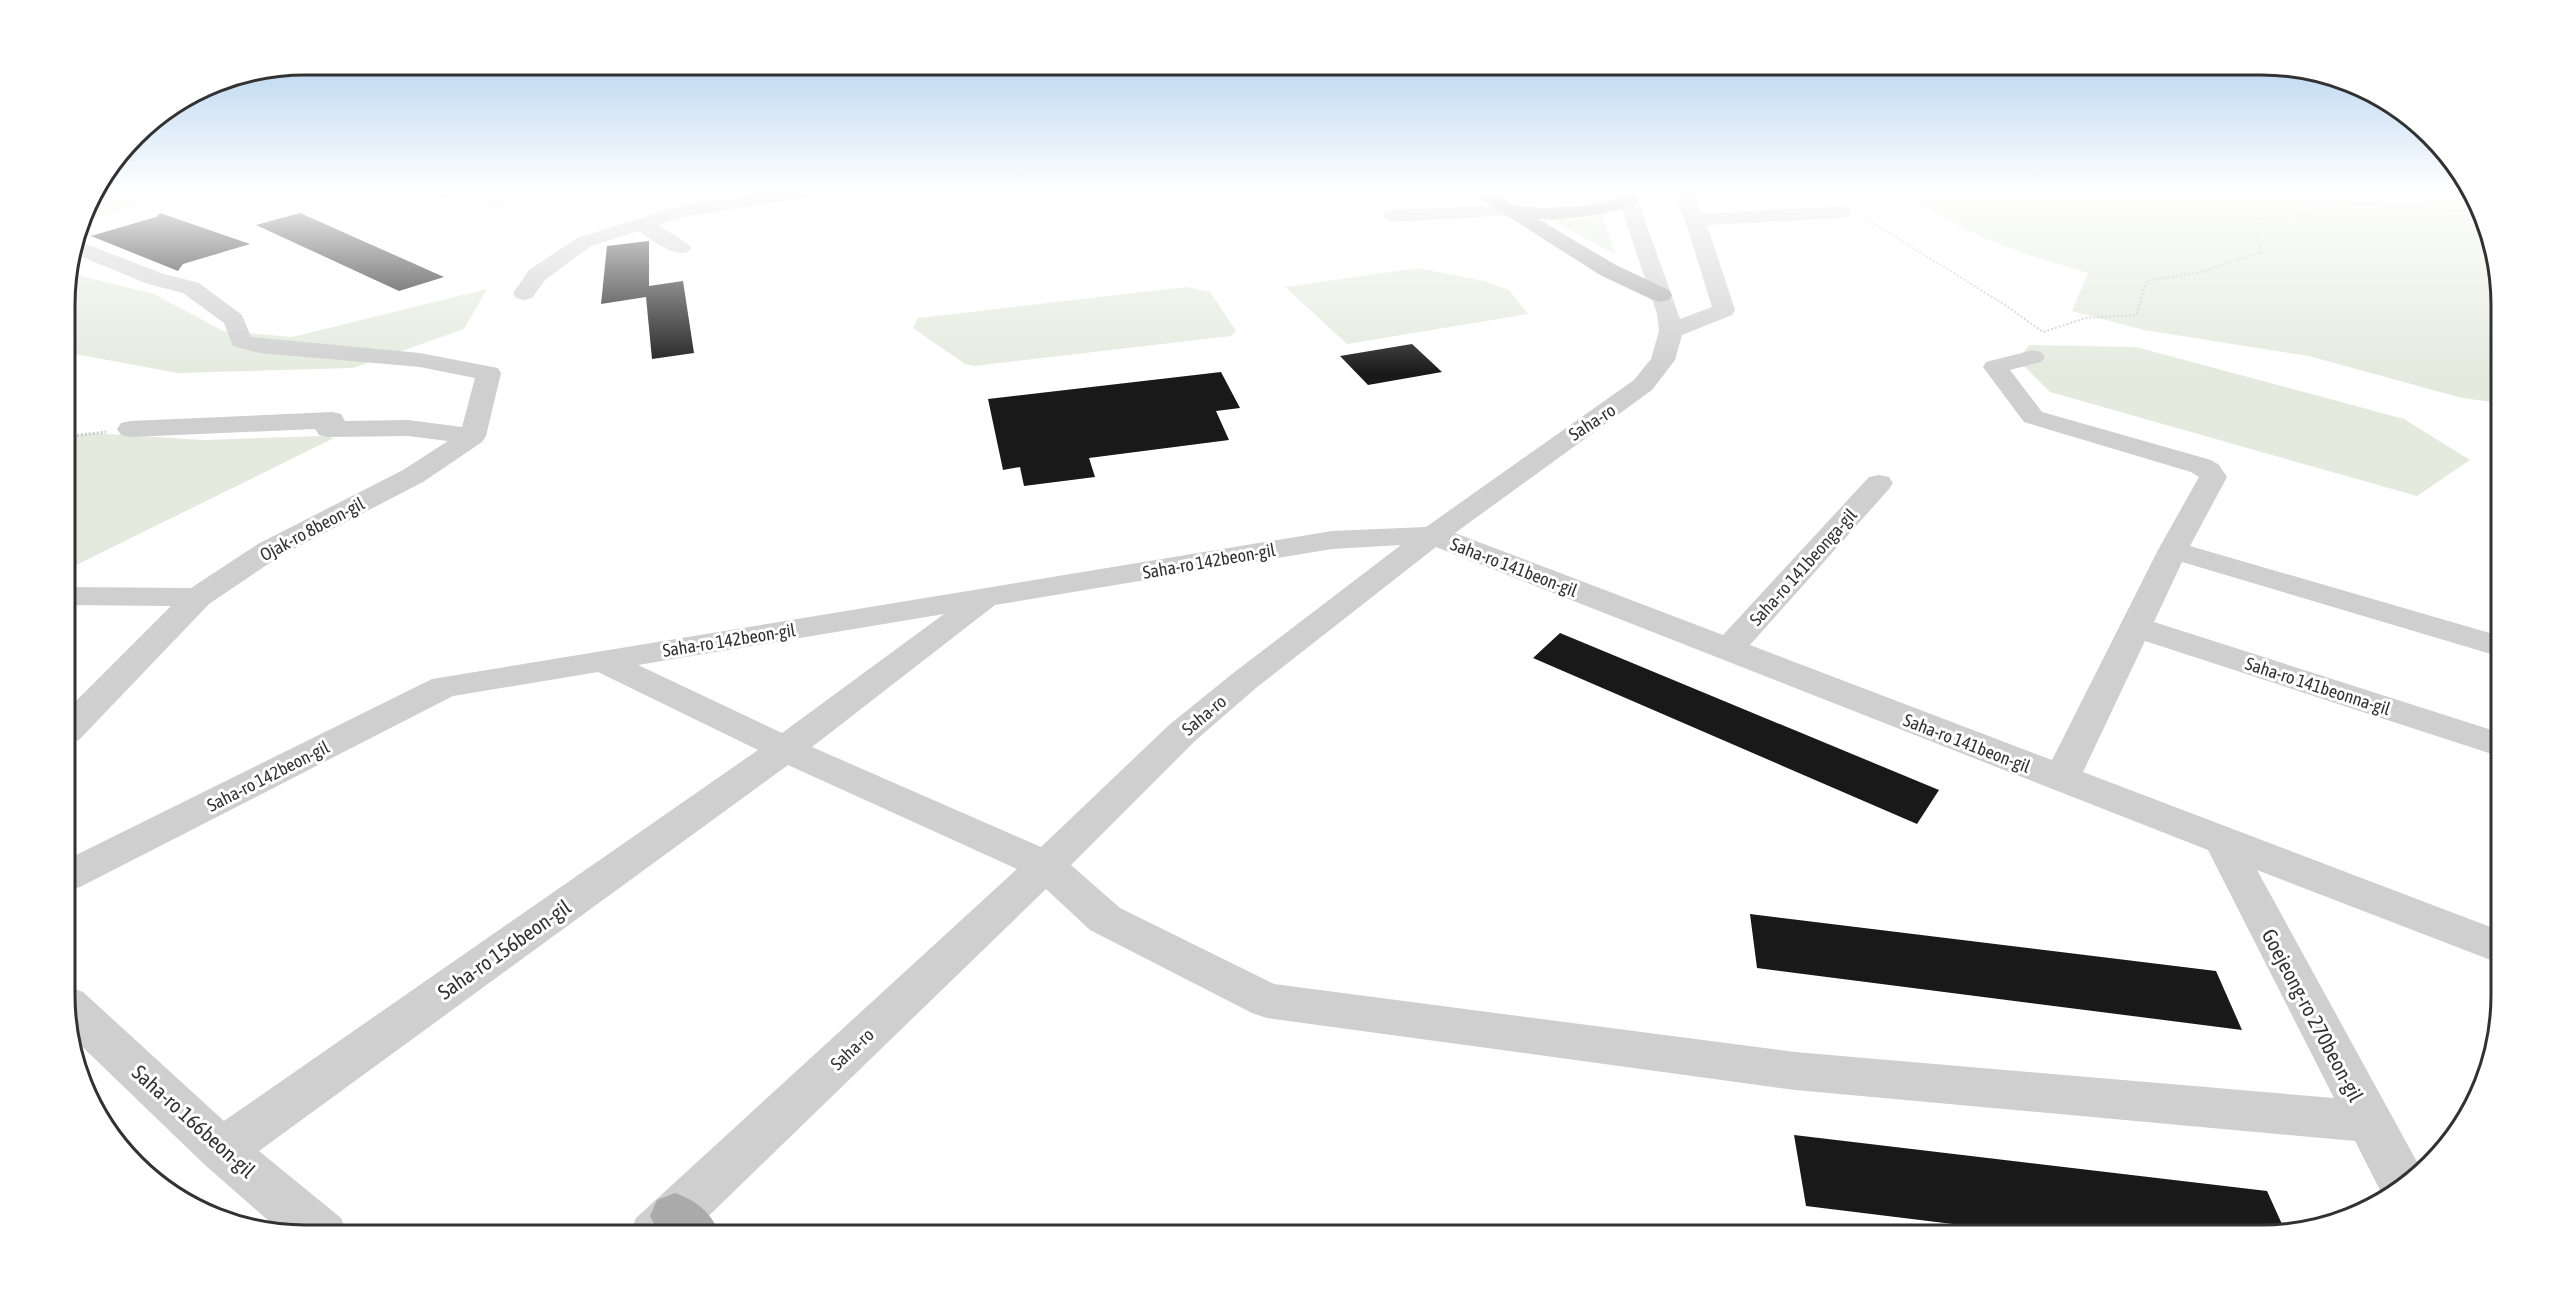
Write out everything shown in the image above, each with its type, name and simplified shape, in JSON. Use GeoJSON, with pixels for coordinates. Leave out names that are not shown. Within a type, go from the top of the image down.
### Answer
{"type":"FeatureCollection","features":[{"type":"Feature","properties":{"kind":"main road"},"geometry":{"type":"LineString","coordinates":[[1579,253],[1608,270],[1661,295]]}},
{"type":"Feature","properties":{"kind":"street"},"geometry":{"type":"LineString","coordinates":[[90,253],[156,279],[191,288],[234,321],[241,341],[260,346],[420,360],[489,373],[472,436],[408,428],[328,429],[332,420],[130,429]]}},
{"type":"Feature","properties":{"kind":"street"},"geometry":{"type":"LineString","coordinates":[[524,293],[537,275],[569,253]]}},
{"type":"Feature","properties":{"kind":"street","name":"Saha-ro"},"geometry":{"type":"LineString","coordinates":[[678,1225],[1182,733],[1244,681],[1433,535],[1564,440],[1622,402],[1643,384],[1664,360],[1671,331],[1668,314],[1646,253]]}},
{"type":"Feature","properties":{"kind":"street"},"geometry":{"type":"LineString","coordinates":[[1671,331],[1724,310],[1706,253]]}},
{"type":"Feature","properties":{"kind":"street"},"geometry":{"type":"LineString","coordinates":[[2033,357],[1995,367],[2033,417],[2201,466],[2213,477],[2173,550],[2061,779]]}},
{"type":"Feature","properties":{"kind":"street","name":"Ojak-ro 8beon-gil"},"geometry":{"type":"LineString","coordinates":[[75,723],[198,597],[269,550],[413,476],[472,436]]}},
{"type":"Feature","properties":{"kind":"street","name":"Saha-ro 141beonga-gil"},"geometry":{"type":"LineString","coordinates":[[1727,651],[1880,483]]}},
{"type":"Feature","properties":{"kind":"street","name":"Saha-ro 142beon-gil"},"geometry":{"type":"LineString","coordinates":[[75,872],[444,687],[1332,540],[1433,535]]}},
{"type":"Feature","properties":{"kind":"street","name":"Saha-ro 141beon-gil"},"geometry":{"type":"LineString","coordinates":[[1433,535],[1727,651],[2491,944]]}},
{"type":"Feature","properties":{"kind":"street"},"geometry":{"type":"LineString","coordinates":[[2173,550],[2491,644]]}},
{"type":"Feature","properties":{"kind":"street"},"geometry":{"type":"LineString","coordinates":[[75,596],[198,597]]}},
{"type":"Feature","properties":{"kind":"street","name":"Saha-ro 156beon-gil"},"geometry":{"type":"LineString","coordinates":[[222,1150],[785,749],[986,598]]}},
{"type":"Feature","properties":{"kind":"street","name":"Saha-ro 141beonna-gil"},"geometry":{"type":"LineString","coordinates":[[2135,627],[2491,742]]}},
{"type":"Feature","properties":{"kind":"street"},"geometry":{"type":"LineString","coordinates":[[602,661],[785,749],[1046,866],[1106,919],[1267,1001],[1795,1071],[2370,1122]]}},
{"type":"Feature","properties":{"kind":"street","name":"Goejeong-ro 270beon-gil"},"geometry":{"type":"LineString","coordinates":[[2223,842],[2399,1178]]}},
{"type":"Feature","properties":{"kind":"street","name":"Saha-ro 166beon-gil"},"geometry":{"type":"LineString","coordinates":[[75,1012],[222,1150],[310,1225]]}},
{"type":"Feature","properties":{"kind":"path"},"geometry":{"type":"LineString","coordinates":[[1921,253],[2006,305],[2043,332],[2086,318],[2136,315],[2147,281],[2201,272],[2259,253]]}},
{"type":"Feature","properties":{"kind":"path"},"geometry":{"type":"LineString","coordinates":[[75,436],[130,429]]}},
{"type":"Feature","properties":{"kind":"shaded area"},"geometry":{"type":"Polygon","coordinates":[[[2024,253],[2485,253],[2491,290],[2491,402],[2462,398],[2309,356],[2144,330],[2072,311],[2088,273],[2024,253]]]}},
{"type":"Feature","properties":{"kind":"shaded area"},"geometry":{"type":"Polygon","coordinates":[[[1418,268],[1488,282],[1509,290],[1528,314],[1347,344],[1285,287],[1418,268]]]}},
{"type":"Feature","properties":{"kind":"shaded area"},"geometry":{"type":"Polygon","coordinates":[[[77,275],[154,294],[223,331],[292,337],[487,289],[464,329],[353,368],[178,373],[75,354],[77,275]]]}},
{"type":"Feature","properties":{"kind":"shaded area"},"geometry":{"type":"Polygon","coordinates":[[[1186,287],[1210,292],[1236,331],[1231,336],[974,366],[965,364],[913,328],[918,318],[1186,287]]]}},
{"type":"Feature","properties":{"kind":"shaded area"},"geometry":{"type":"Polygon","coordinates":[[[2029,345],[2136,347],[2404,419],[2470,460],[2417,496],[2050,392],[2018,360],[2029,345]]]}},
{"type":"Feature","properties":{"kind":"shaded area"},"geometry":{"type":"Polygon","coordinates":[[[92,433],[204,440],[323,436],[334,438],[75,566],[75,436],[92,433]]]}},
{"type":"Feature","properties":{"kind":"building"},"geometry":{"type":"Polygon","coordinates":[[[132,253],[221,253],[183,264],[178,271],[132,253]]]}},
{"type":"Feature","properties":{"kind":"building"},"geometry":{"type":"Polygon","coordinates":[[[316,253],[389,253],[444,277],[399,291],[316,253]]]}},
{"type":"Feature","properties":{"kind":"building"},"geometry":{"type":"Polygon","coordinates":[[[606,253],[649,253],[649,286],[683,281],[694,353],[652,359],[646,297],[601,304],[606,253]]]}},
{"type":"Feature","properties":{"kind":"building"},"geometry":{"type":"Polygon","coordinates":[[[1412,344],[1442,372],[1368,385],[1340,356],[1412,344]]]}},
{"type":"Feature","properties":{"kind":"building"},"geometry":{"type":"Polygon","coordinates":[[[1221,372],[1240,408],[1216,411],[1229,440],[1089,458],[1095,477],[1024,486],[1020,467],[1003,470],[988,399],[1221,372]]]}},
{"type":"Feature","properties":{"kind":"building"},"geometry":{"type":"Polygon","coordinates":[[[1560,633],[1939,790],[1917,824],[1533,658],[1560,633]]]}},
{"type":"Feature","properties":{"kind":"building"},"geometry":{"type":"Polygon","coordinates":[[[1750,914],[2216,971],[2242,1030],[1757,968],[1750,914]]]}},
{"type":"Feature","properties":{"kind":"building"},"geometry":{"type":"Polygon","coordinates":[[[1794,1135],[2267,1191],[2282,1224],[1961,1225],[1806,1206],[1794,1135]]]}}]}
